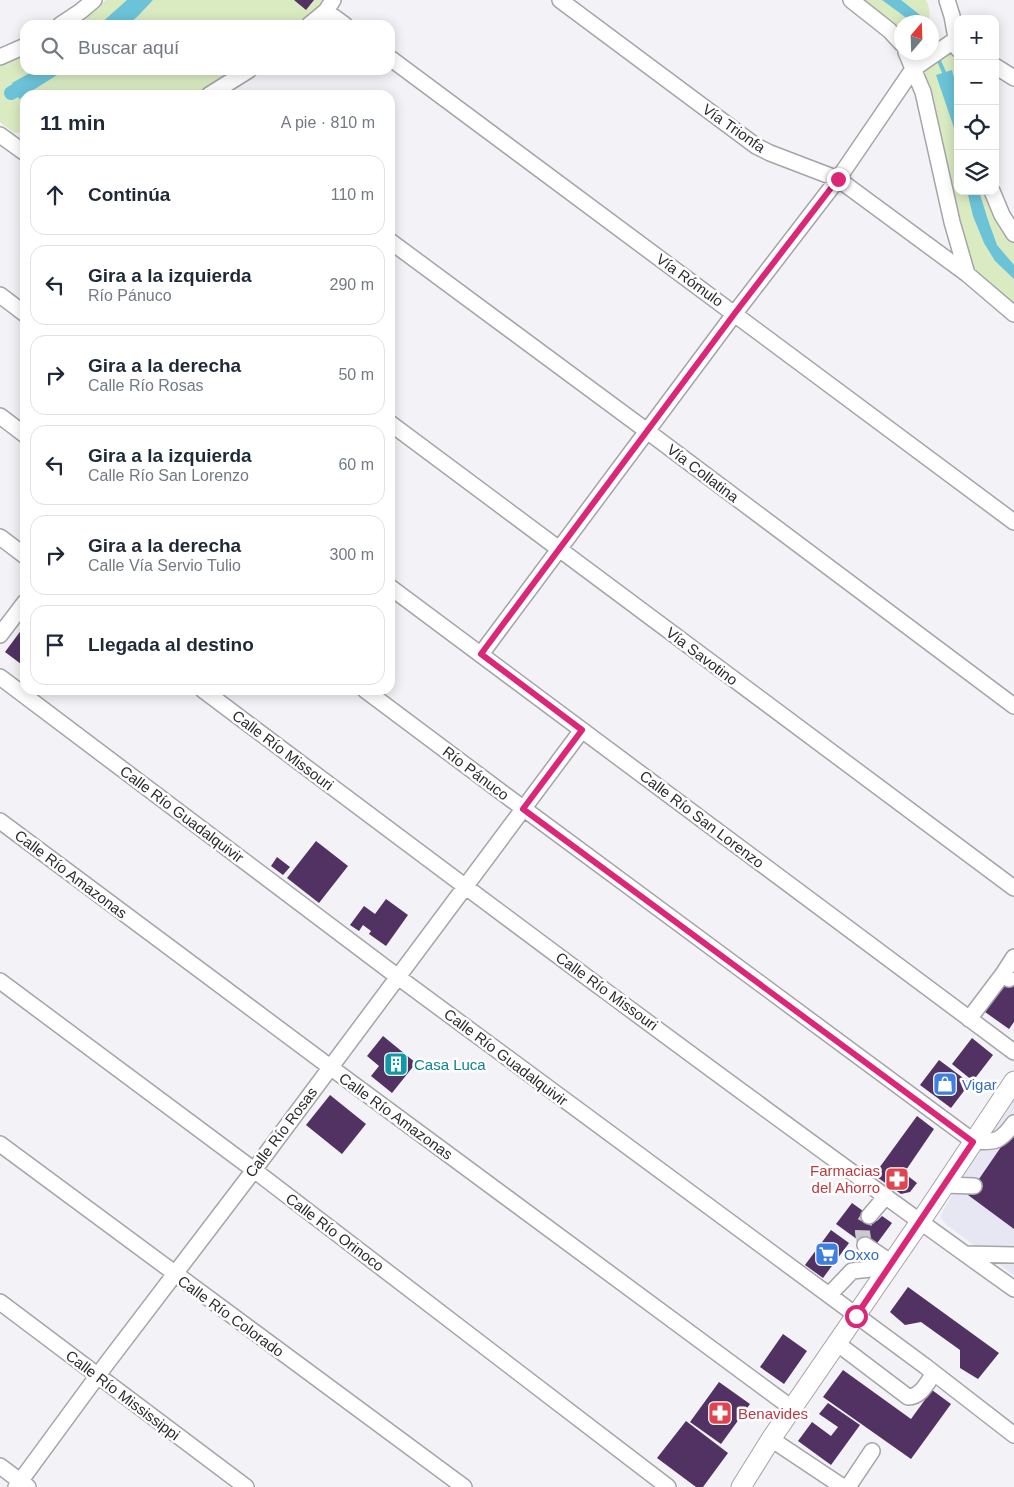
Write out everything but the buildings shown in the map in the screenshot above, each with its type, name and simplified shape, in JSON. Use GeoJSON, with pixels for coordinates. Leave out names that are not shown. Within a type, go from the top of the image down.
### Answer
{"type":"FeatureCollection","features":[{"type":"Feature","properties":{"kind":"main road"},"geometry":{"type":"LineString","coordinates":[[741,1487],[1014,1081]]}},
{"type":"Feature","properties":{"kind":"street"},"geometry":{"type":"LineString","coordinates":[[68,20],[94,0]]}},
{"type":"Feature","properties":{"kind":"street","name":"Vía Trionfa"},"geometry":{"type":"LineString","coordinates":[[560,0],[756,146],[838,179],[967,274],[1014,314]]}},
{"type":"Feature","properties":{"kind":"street"},"geometry":{"type":"LineString","coordinates":[[851,0],[894,35]]}},
{"type":"Feature","properties":{"kind":"street"},"geometry":{"type":"LineString","coordinates":[[947,0],[954,27]]}},
{"type":"Feature","properties":{"kind":"street"},"geometry":{"type":"LineString","coordinates":[[314,20],[330,5],[341,20]]}},
{"type":"Feature","properties":{"kind":"street"},"geometry":{"type":"LineString","coordinates":[[481,654],[735,313],[838,179],[913,69],[954,46]]}},
{"type":"Feature","properties":{"kind":"street"},"geometry":{"type":"LineString","coordinates":[[0,57],[20,48]]}},
{"type":"Feature","properties":{"kind":"street"},"geometry":{"type":"LineString","coordinates":[[909,60],[923,92],[952,222],[967,274]]}},
{"type":"Feature","properties":{"kind":"street","name":"Vía Rómulo"},"geometry":{"type":"LineString","coordinates":[[395,62],[1014,522]]}},
{"type":"Feature","properties":{"kind":"street"},"geometry":{"type":"LineString","coordinates":[[999,69],[1014,78]]}},
{"type":"Feature","properties":{"kind":"street"},"geometry":{"type":"LineString","coordinates":[[217,90],[241,75]]}},
{"type":"Feature","properties":{"kind":"street"},"geometry":{"type":"LineString","coordinates":[[5,138],[20,142]]}},
{"type":"Feature","properties":{"kind":"street"},"geometry":{"type":"LineString","coordinates":[[5,138],[20,149]]}},
{"type":"Feature","properties":{"kind":"street"},"geometry":{"type":"LineString","coordinates":[[994,195],[1002,215],[1014,234]]}},
{"type":"Feature","properties":{"kind":"street","name":"Vía Collatina"},"geometry":{"type":"LineString","coordinates":[[395,245],[1014,706]]}},
{"type":"Feature","properties":{"kind":"street"},"geometry":{"type":"LineString","coordinates":[[0,295],[20,310]]}},
{"type":"Feature","properties":{"kind":"street"},"geometry":{"type":"LineString","coordinates":[[0,416],[20,431]]}},
{"type":"Feature","properties":{"kind":"street","name":"Vía Savotino"},"geometry":{"type":"LineString","coordinates":[[395,427],[1014,888]]}},
{"type":"Feature","properties":{"kind":"street"},"geometry":{"type":"LineString","coordinates":[[0,537],[20,552]]}},
{"type":"Feature","properties":{"kind":"street","name":"Calle Río San Lorenzo"},"geometry":{"type":"LineString","coordinates":[[395,591],[1014,1052]]}},
{"type":"Feature","properties":{"kind":"street"},"geometry":{"type":"LineString","coordinates":[[0,635],[20,609]]}},
{"type":"Feature","properties":{"kind":"street","name":"Calle Río Guadalquivir"},"geometry":{"type":"LineString","coordinates":[[0,677],[20,692]]}},
{"type":"Feature","properties":{"kind":"street","name":"Calle Río Guadalquivir"},"geometry":{"type":"LineString","coordinates":[[24,695],[398,977],[934,1373],[1014,1435]]}},
{"type":"Feature","properties":{"kind":"street","name":"Calle Río Missouri"},"geometry":{"type":"LineString","coordinates":[[211,695],[465,887],[1014,1289]]}},
{"type":"Feature","properties":{"kind":"street","name":"Río Pánuco"},"geometry":{"type":"LineString","coordinates":[[372,695],[973,1142]]}},
{"type":"Feature","properties":{"kind":"street","name":"Calle Río Rosas"},"geometry":{"type":"LineString","coordinates":[[22,1485],[98,1376],[582,730]]}},
{"type":"Feature","properties":{"kind":"street","name":"Calle Río Amazonas"},"geometry":{"type":"LineString","coordinates":[[0,821],[793,1409]]}},
{"type":"Feature","properties":{"kind":"street"},"geometry":{"type":"LineString","coordinates":[[969,1019],[1006,976],[1014,957]]}},
{"type":"Feature","properties":{"kind":"street","name":"Calle Río Orinoco"},"geometry":{"type":"LineString","coordinates":[[0,981],[254,1170],[668,1487]]}},
{"type":"Feature","properties":{"kind":"street"},"geometry":{"type":"LineString","coordinates":[[973,1142],[988,1143],[1004,1137],[1014,1123]]}},
{"type":"Feature","properties":{"kind":"street","name":"Calle Río Colorado"},"geometry":{"type":"LineString","coordinates":[[0,1144],[464,1487]]}},
{"type":"Feature","properties":{"kind":"street"},"geometry":{"type":"LineString","coordinates":[[944,1185],[974,1186]]}},
{"type":"Feature","properties":{"kind":"street"},"geometry":{"type":"LineString","coordinates":[[869,1216],[886,1196]]}},
{"type":"Feature","properties":{"kind":"street"},"geometry":{"type":"LineString","coordinates":[[865,1245],[891,1265]]}},
{"type":"Feature","properties":{"kind":"street"},"geometry":{"type":"LineString","coordinates":[[965,1254],[1014,1255]]}},
{"type":"Feature","properties":{"kind":"street"},"geometry":{"type":"LineString","coordinates":[[829,1295],[852,1271],[891,1265]]}},
{"type":"Feature","properties":{"kind":"street","name":"Calle Río Mississippi"},"geometry":{"type":"LineString","coordinates":[[0,1302],[246,1487]]}},
{"type":"Feature","properties":{"kind":"street"},"geometry":{"type":"LineString","coordinates":[[838,1344],[908,1397],[912,1398],[918,1394],[934,1373]]}},
{"type":"Feature","properties":{"kind":"street"},"geometry":{"type":"LineString","coordinates":[[772,1439],[843,1487]]}},
{"type":"Feature","properties":{"kind":"street"},"geometry":{"type":"LineString","coordinates":[[848,1487],[872,1451]]}},
{"type":"Feature","properties":{"kind":"street"},"geometry":{"type":"LineString","coordinates":[[0,1466],[22,1485]]}},
{"type":"Feature","properties":{"kind":"shaded area"},"geometry":{"type":"Polygon","coordinates":[[[1014,1100],[1014,1275],[947,1225],[941,1216],[964,1174],[1014,1100]]]}},
{"type":"Feature","properties":{"kind":"green space"},"geometry":{"type":"Polygon","coordinates":[[[106,0],[324,0],[301,20],[82,20],[106,0]]]}},
{"type":"Feature","properties":{"kind":"green space"},"geometry":{"type":"Polygon","coordinates":[[[862,0],[926,0],[929,15],[894,15],[894,25],[862,0]]]}},
{"type":"Feature","properties":{"kind":"green space"},"geometry":{"type":"Polygon","coordinates":[[[954,41],[954,195],[994,195],[1014,234],[1014,314],[967,274],[913,69],[926,60],[939,60],[939,51],[954,41]]]}},
{"type":"Feature","properties":{"kind":"green space"},"geometry":{"type":"Polygon","coordinates":[[[20,56],[20,75],[229,75],[220,82],[200,90],[20,90],[20,132],[14,133],[0,122],[0,65],[20,56]]]}},
{"type":"Feature","properties":{"kind":"water"},"geometry":{"type":"Polygon","coordinates":[[[127,0],[153,0],[133,20],[105,20],[127,0]]]}},
{"type":"Feature","properties":{"kind":"water"},"geometry":{"type":"Polygon","coordinates":[[[882,0],[901,0],[920,15],[902,15],[882,0]]]}},
{"type":"Feature","properties":{"kind":"water"},"geometry":{"type":"Polygon","coordinates":[[[952,70],[954,78],[954,128],[936,75],[952,70]]]}},
{"type":"Feature","properties":{"kind":"water"},"geometry":{"type":"Polygon","coordinates":[[[26,75],[57,75],[33,90],[20,90],[19,99],[12,83],[26,75]]]}},
{"type":"Feature","properties":{"kind":"water"},"geometry":{"type":"Polygon","coordinates":[[[968,195],[980,195],[997,245],[1014,265],[1014,279],[995,261],[984,243],[973,216],[968,195]]]}},
{"type":"Feature","properties":{"kind":"waterway"},"geometry":{"type":"LineString","coordinates":[[939,60],[946,77]]}},
{"type":"Feature","properties":{"kind":"waterway"},"geometry":{"type":"LineString","coordinates":[[11,93],[42,75]]}},
{"type":"Feature","properties":{"kind":"tunnel"},"geometry":{"type":"LineString","coordinates":[[865,1245],[862,1230],[869,1216]]}},
{"type":"Feature","properties":{"kind":"place","name":"Casa Luca"},"geometry":{"type":"Point","coordinates":[396,1064]}},
{"type":"Feature","properties":{"kind":"place","name":"Vigar"},"geometry":{"type":"Point","coordinates":[945,1084]}},
{"type":"Feature","properties":{"kind":"place","name":"Farmacias del Ahorro"},"geometry":{"type":"Point","coordinates":[897,1179]}},
{"type":"Feature","properties":{"kind":"place","name":"Oxxo"},"geometry":{"type":"Point","coordinates":[827,1254]}},
{"type":"Feature","properties":{"kind":"place","name":"Benavides"},"geometry":{"type":"Point","coordinates":[720,1413]}},
{"type":"Feature","properties":{"kind":"route"},"geometry":{"type":"LineString","coordinates":[[838,179],[735,313],[481,654],[582,730],[523,809],[973,1142],[856,1316]]}}]}
